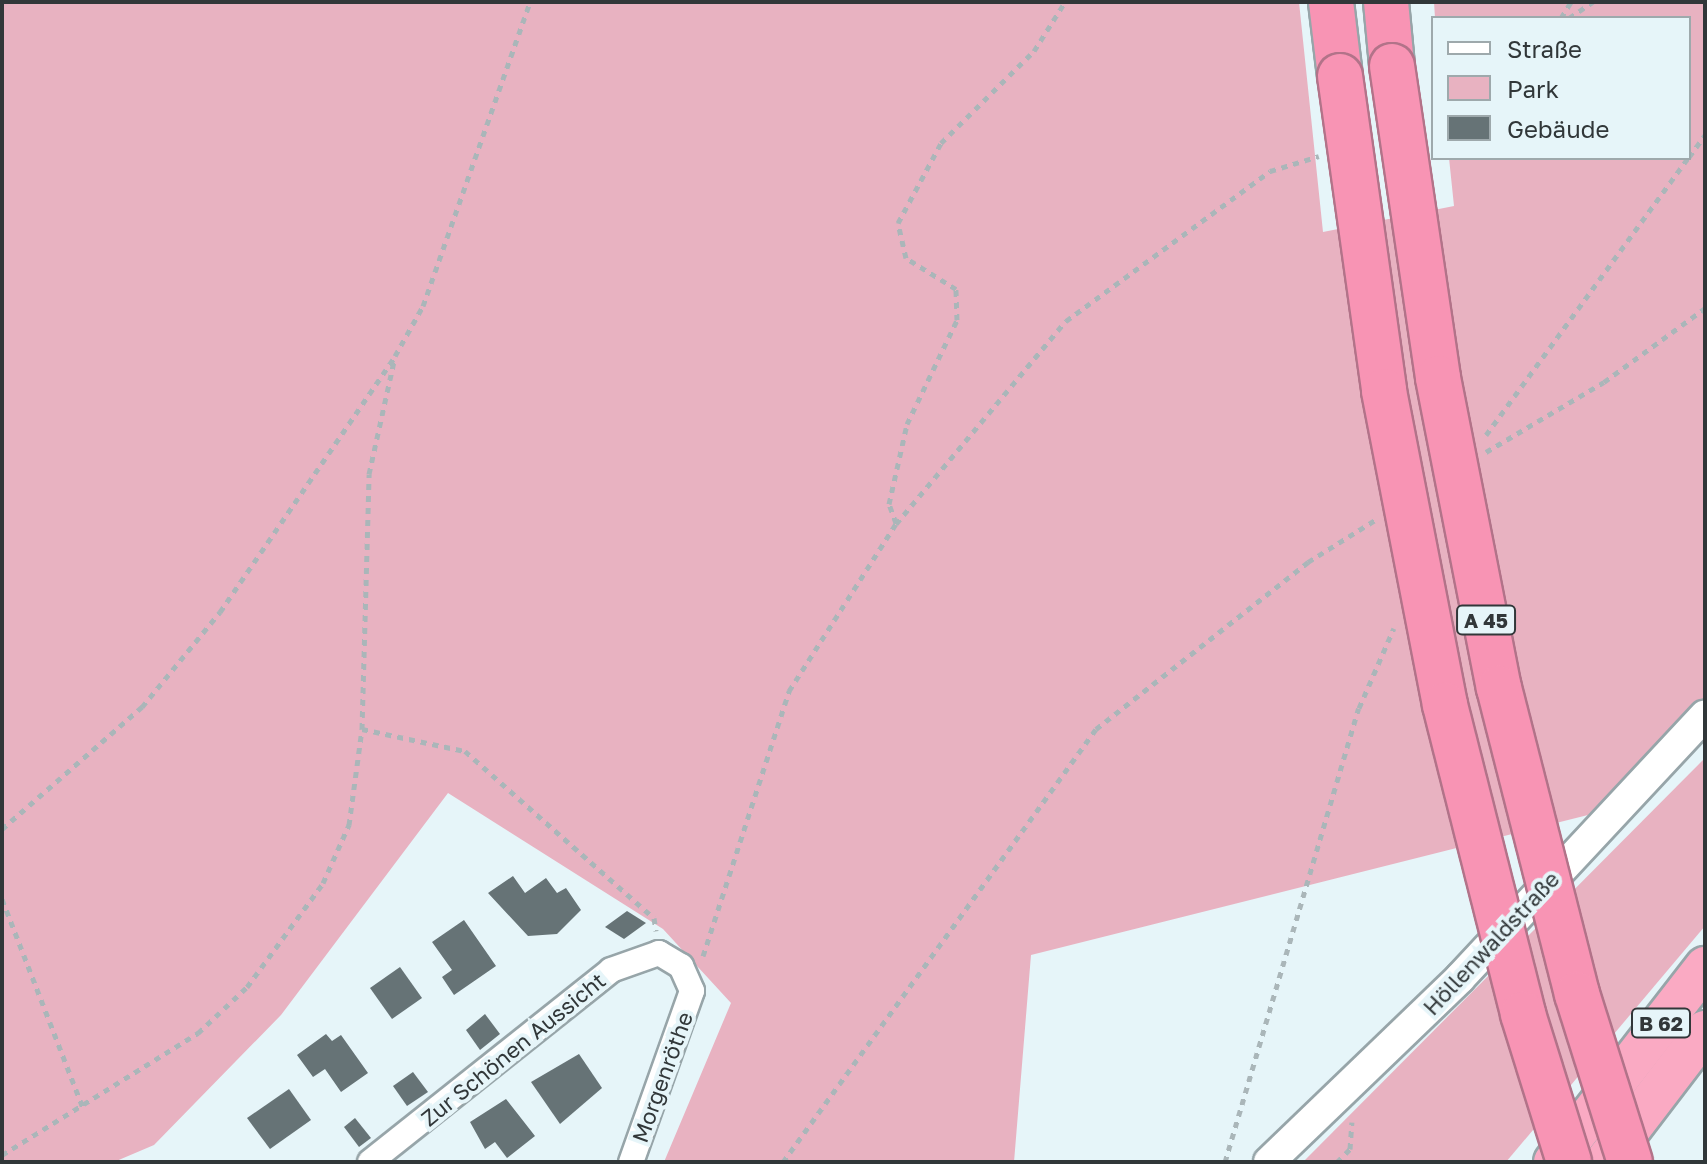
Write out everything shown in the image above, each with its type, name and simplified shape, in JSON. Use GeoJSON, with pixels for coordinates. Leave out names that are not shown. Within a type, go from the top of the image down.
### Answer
{"type":"FeatureCollection","features":[{"type":"Feature","properties":{"kind":"highway","name":"A 45"},"geometry":{"type":"LineString","coordinates":[[1331,2],[1384,391],[1445,705],[1523,1014],[1569,1162]]}},
{"type":"Feature","properties":{"kind":"highway","name":"A 45"},"geometry":{"type":"LineString","coordinates":[[1386,2],[1392,66],[1438,378],[1499,688],[1577,994],[1630,1145]]}},
{"type":"Feature","properties":{"kind":"highway","name":"B 62"},"geometry":{"type":"LineString","coordinates":[[1554,1162],[1705,967]]}},
{"type":"Feature","properties":{"kind":"highway","name":"B 62"},"geometry":{"type":"LineString","coordinates":[[1605,1162],[1630,1145],[1705,1031]]}},
{"type":"Feature","properties":{"kind":"street","name":"Höllenwaldstraße"},"geometry":{"type":"LineString","coordinates":[[1269,1162],[1460,978],[1705,715]]}},
{"type":"Feature","properties":{"kind":"street"},"geometry":{"type":"LineString","coordinates":[[659,953],[681,966],[692,991]]}},
{"type":"Feature","properties":{"kind":"street","name":"Zur Schönen Aussicht"},"geometry":{"type":"LineString","coordinates":[[370,1162],[611,970],[659,953]]}},
{"type":"Feature","properties":{"kind":"street","name":"Morgenröthe"},"geometry":{"type":"LineString","coordinates":[[631,1162],[692,991]]}},
{"type":"Feature","properties":{"kind":"path"},"geometry":{"type":"LineString","coordinates":[[2,829],[142,707],[220,612],[395,356],[428,292],[530,2]]}},
{"type":"Feature","properties":{"kind":"path"},"geometry":{"type":"LineString","coordinates":[[896,524],[889,504],[907,424],[957,320],[956,289],[906,258],[898,223],[941,143],[1034,51],[1065,2]]}},
{"type":"Feature","properties":{"kind":"path"},"geometry":{"type":"LineString","coordinates":[[1572,16],[1593,2]]}},
{"type":"Feature","properties":{"kind":"path"},"geometry":{"type":"LineString","coordinates":[[1691,154],[1705,135]]}},
{"type":"Feature","properties":{"kind":"path"},"geometry":{"type":"LineString","coordinates":[[1687,160],[1476,455],[1604,382],[1705,308]]}},
{"type":"Feature","properties":{"kind":"path"},"geometry":{"type":"LineString","coordinates":[[692,991],[789,691],[896,524],[1066,321],[1270,171]]}},
{"type":"Feature","properties":{"kind":"path"},"geometry":{"type":"LineString","coordinates":[[2,1155],[83,1108],[198,1033],[247,987],[323,883],[349,825],[362,729],[369,474],[395,356]]}},
{"type":"Feature","properties":{"kind":"path"},"geometry":{"type":"LineString","coordinates":[[783,1162],[1096,729],[1308,562],[1386,513]]}},
{"type":"Feature","properties":{"kind":"path"},"geometry":{"type":"LineString","coordinates":[[1225,1162],[1359,708],[1396,622]]}},
{"type":"Feature","properties":{"kind":"path"},"geometry":{"type":"LineString","coordinates":[[362,729],[465,751],[654,918],[659,953]]}},
{"type":"Feature","properties":{"kind":"path"},"geometry":{"type":"LineString","coordinates":[[2,899],[83,1108]]}},
{"type":"Feature","properties":{"kind":"green space"},"geometry":{"type":"Polygon","coordinates":[[[2,2],[1299,2],[1323,232],[1454,206],[1449,160],[1691,160],[1691,16],[1435,16],[1434,2],[1705,2],[1705,700],[1588,815],[1031,955],[1014,1162],[664,1162],[731,1003],[663,929],[448,793],[281,1015],[154,1145],[114,1162],[2,1162],[2,2]]]}},
{"type":"Feature","properties":{"kind":"green space"},"geometry":{"type":"Polygon","coordinates":[[[1705,758],[1705,926],[1506,1162],[1303,1162],[1705,758]]]}},
{"type":"Feature","properties":{"kind":"building"},"geometry":{"type":"Polygon","coordinates":[[[513,876],[525,893],[546,878],[557,893],[566,888],[581,910],[557,934],[528,936],[488,893],[513,876]]]}},
{"type":"Feature","properties":{"kind":"building"},"geometry":{"type":"Polygon","coordinates":[[[627,911],[646,923],[624,939],[605,927],[627,911]]]}},
{"type":"Feature","properties":{"kind":"building"},"geometry":{"type":"Polygon","coordinates":[[[464,920],[496,966],[454,995],[442,977],[452,970],[432,942],[464,920]]]}},
{"type":"Feature","properties":{"kind":"building"},"geometry":{"type":"Polygon","coordinates":[[[400,967],[422,998],[392,1019],[370,988],[400,967]]]}},
{"type":"Feature","properties":{"kind":"building"},"geometry":{"type":"Polygon","coordinates":[[[485,1014],[500,1034],[480,1050],[466,1030],[485,1014]]]}},
{"type":"Feature","properties":{"kind":"building"},"geometry":{"type":"Polygon","coordinates":[[[326,1034],[332,1041],[341,1035],[368,1073],[341,1092],[325,1069],[313,1077],[297,1055],[326,1034]]]}},
{"type":"Feature","properties":{"kind":"building"},"geometry":{"type":"Polygon","coordinates":[[[579,1054],[602,1088],[560,1124],[531,1082],[579,1054]]]}},
{"type":"Feature","properties":{"kind":"building"},"geometry":{"type":"Polygon","coordinates":[[[413,1072],[428,1092],[407,1106],[393,1086],[413,1072]]]}},
{"type":"Feature","properties":{"kind":"building"},"geometry":{"type":"Polygon","coordinates":[[[289,1089],[311,1120],[270,1149],[247,1118],[289,1089]]]}},
{"type":"Feature","properties":{"kind":"building"},"geometry":{"type":"Polygon","coordinates":[[[506,1099],[535,1136],[507,1158],[495,1142],[485,1149],[470,1122],[506,1099]]]}},
{"type":"Feature","properties":{"kind":"building"},"geometry":{"type":"Polygon","coordinates":[[[355,1118],[371,1138],[359,1147],[344,1127],[355,1118]]]}}]}
